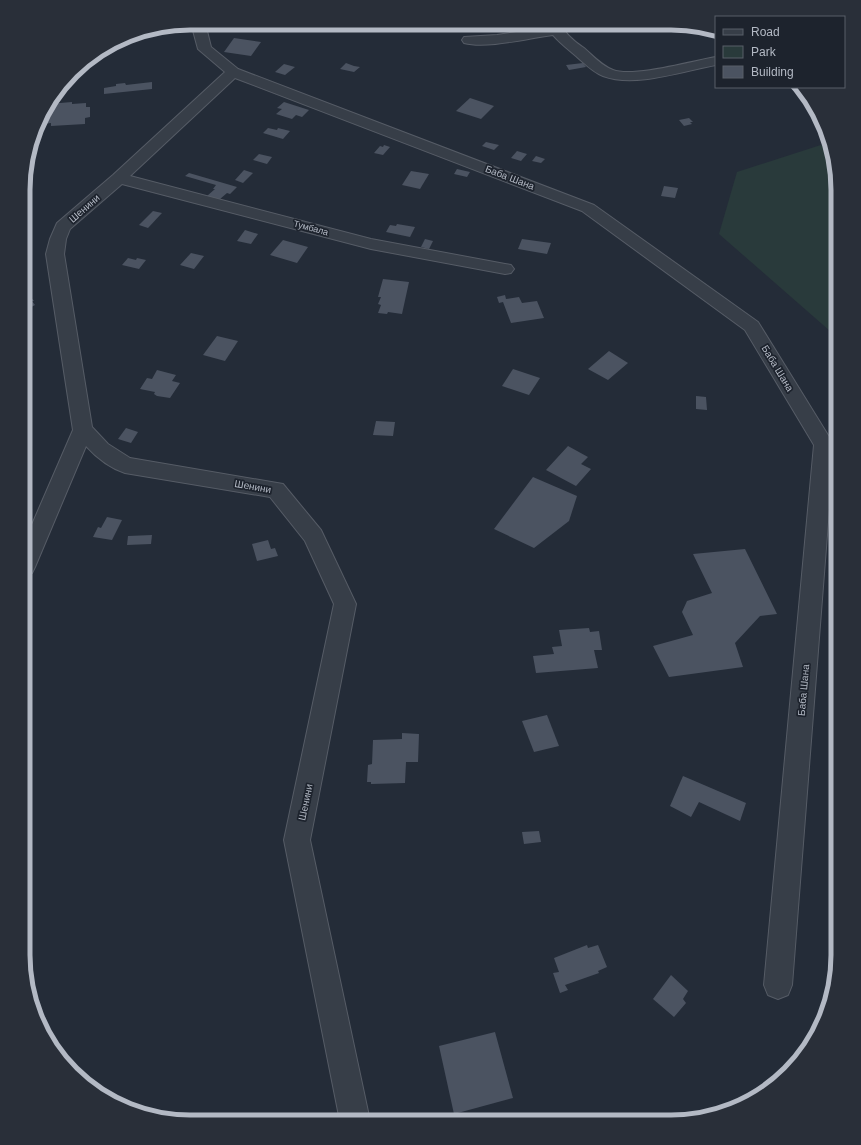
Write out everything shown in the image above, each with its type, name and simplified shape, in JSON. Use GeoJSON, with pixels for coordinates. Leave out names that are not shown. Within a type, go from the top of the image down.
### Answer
{"type":"FeatureCollection","features":[{"type":"Feature","properties":{"kind":"lane"},"geometry":{"type":"LineString","coordinates":[[200,30],[205,49],[233,72]]}},
{"type":"Feature","properties":{"kind":"lane"},"geometry":{"type":"LineString","coordinates":[[469,40],[497,39],[541,30]]}},
{"type":"Feature","properties":{"kind":"lane"},"geometry":{"type":"LineString","coordinates":[[559,30],[592,62],[608,73],[615,75],[642,75],[715,61]]}},
{"type":"Feature","properties":{"kind":"lane","name":"Шенини"},"geometry":{"type":"LineString","coordinates":[[233,72],[119,178],[63,227],[58,239],[55,254],[83,430],[101,450],[125,465],[276,490],[313,536],[346,604],[297,840],[354,1115]]}},
{"type":"Feature","properties":{"kind":"lane","name":"Баба Шана"},"geometry":{"type":"LineString","coordinates":[[233,72],[588,208],[752,326],[824,445],[778,985]]}},
{"type":"Feature","properties":{"kind":"lane","name":"Тумбала"},"geometry":{"type":"LineString","coordinates":[[119,178],[371,244],[505,269]]}},
{"type":"Feature","properties":{"kind":"lane"},"geometry":{"type":"LineString","coordinates":[[30,553],[83,430]]}},
{"type":"Feature","properties":{"kind":"green space"},"geometry":{"type":"Polygon","coordinates":[[[824,144],[831,180],[831,332],[719,234],[737,172],[824,144]]]}},
{"type":"Feature","properties":{"kind":"building"},"geometry":{"type":"Polygon","coordinates":[[[234,38],[261,42],[251,56],[224,52],[234,38]]]}},
{"type":"Feature","properties":{"kind":"building"},"geometry":{"type":"Polygon","coordinates":[[[346,63],[360,67],[354,72],[340,69],[346,63]]]}},
{"type":"Feature","properties":{"kind":"building"},"geometry":{"type":"Polygon","coordinates":[[[583,63],[586,67],[569,70],[566,65],[583,63]]]}},
{"type":"Feature","properties":{"kind":"building"},"geometry":{"type":"Polygon","coordinates":[[[284,64],[295,67],[285,75],[275,72],[284,64]]]}},
{"type":"Feature","properties":{"kind":"building"},"geometry":{"type":"Polygon","coordinates":[[[152,82],[152,89],[104,94],[104,88],[116,86],[116,84],[125,83],[126,85],[152,82]]]}},
{"type":"Feature","properties":{"kind":"building"},"geometry":{"type":"Polygon","coordinates":[[[470,98],[494,106],[481,119],[456,111],[470,98]]]}},
{"type":"Feature","properties":{"kind":"building"},"geometry":{"type":"Polygon","coordinates":[[[284,102],[309,110],[302,117],[296,115],[292,119],[276,114],[282,109],[277,108],[284,102]]]}},
{"type":"Feature","properties":{"kind":"building"},"geometry":{"type":"Polygon","coordinates":[[[55,103],[86,103],[86,107],[90,107],[90,117],[85,118],[85,124],[51,126],[51,123],[45,124],[55,103]]]}},
{"type":"Feature","properties":{"kind":"building"},"geometry":{"type":"Polygon","coordinates":[[[689,118],[693,122],[690,122],[692,124],[684,126],[679,120],[689,118]]]}},
{"type":"Feature","properties":{"kind":"building"},"geometry":{"type":"Polygon","coordinates":[[[268,128],[277,130],[278,128],[290,131],[283,139],[263,133],[268,128]]]}},
{"type":"Feature","properties":{"kind":"building"},"geometry":{"type":"Polygon","coordinates":[[[486,142],[499,145],[494,150],[482,146],[486,142]]]}},
{"type":"Feature","properties":{"kind":"building"},"geometry":{"type":"Polygon","coordinates":[[[384,145],[390,147],[383,155],[374,153],[380,146],[383,147],[384,145]]]}},
{"type":"Feature","properties":{"kind":"building"},"geometry":{"type":"Polygon","coordinates":[[[517,151],[527,154],[521,161],[511,158],[517,151]]]}},
{"type":"Feature","properties":{"kind":"building"},"geometry":{"type":"Polygon","coordinates":[[[259,154],[272,157],[267,164],[253,160],[259,154]]]}},
{"type":"Feature","properties":{"kind":"building"},"geometry":{"type":"Polygon","coordinates":[[[536,156],[545,159],[541,163],[532,161],[536,156]]]}},
{"type":"Feature","properties":{"kind":"building"},"geometry":{"type":"Polygon","coordinates":[[[457,169],[470,172],[467,177],[454,174],[457,169]]]}},
{"type":"Feature","properties":{"kind":"building"},"geometry":{"type":"Polygon","coordinates":[[[244,170],[253,173],[243,183],[235,180],[244,170]]]}},
{"type":"Feature","properties":{"kind":"building"},"geometry":{"type":"Polygon","coordinates":[[[411,171],[429,174],[420,189],[402,185],[411,171]]]}},
{"type":"Feature","properties":{"kind":"building"},"geometry":{"type":"Polygon","coordinates":[[[189,173],[237,187],[230,194],[227,193],[220,199],[207,196],[215,189],[213,189],[216,185],[185,176],[189,173]]]}},
{"type":"Feature","properties":{"kind":"building"},"geometry":{"type":"Polygon","coordinates":[[[664,186],[678,188],[675,198],[661,196],[664,186]]]}},
{"type":"Feature","properties":{"kind":"building"},"geometry":{"type":"Polygon","coordinates":[[[153,211],[162,213],[148,228],[139,225],[153,211]]]}},
{"type":"Feature","properties":{"kind":"building"},"geometry":{"type":"Polygon","coordinates":[[[397,224],[415,227],[410,237],[386,232],[390,225],[396,226],[397,224]]]}},
{"type":"Feature","properties":{"kind":"building"},"geometry":{"type":"Polygon","coordinates":[[[245,230],[258,234],[251,244],[237,241],[245,230]]]}},
{"type":"Feature","properties":{"kind":"building"},"geometry":{"type":"Polygon","coordinates":[[[425,239],[433,241],[429,249],[421,247],[425,239]]]}},
{"type":"Feature","properties":{"kind":"building"},"geometry":{"type":"Polygon","coordinates":[[[522,239],[551,243],[547,254],[518,249],[522,239]]]}},
{"type":"Feature","properties":{"kind":"building"},"geometry":{"type":"Polygon","coordinates":[[[283,240],[308,247],[297,263],[270,255],[283,240]]]}},
{"type":"Feature","properties":{"kind":"building"},"geometry":{"type":"Polygon","coordinates":[[[191,253],[204,256],[194,269],[180,265],[191,253]]]}},
{"type":"Feature","properties":{"kind":"building"},"geometry":{"type":"Polygon","coordinates":[[[128,258],[146,260],[139,269],[122,265],[128,258]]]}},
{"type":"Feature","properties":{"kind":"building"},"geometry":{"type":"Polygon","coordinates":[[[383,279],[409,282],[402,314],[388,312],[387,314],[378,313],[381,305],[378,304],[381,297],[378,297],[383,279]]]}},
{"type":"Feature","properties":{"kind":"building"},"geometry":{"type":"Polygon","coordinates":[[[505,295],[506,299],[519,297],[522,303],[537,301],[544,318],[511,323],[503,302],[499,303],[497,297],[505,295]]]}},
{"type":"Feature","properties":{"kind":"building"},"geometry":{"type":"Polygon","coordinates":[[[30,296],[34,301],[32,301],[35,305],[30,308],[30,296]]]}},
{"type":"Feature","properties":{"kind":"building"},"geometry":{"type":"Polygon","coordinates":[[[217,336],[238,341],[225,361],[203,355],[217,336]]]}},
{"type":"Feature","properties":{"kind":"building"},"geometry":{"type":"Polygon","coordinates":[[[609,351],[628,363],[608,380],[588,369],[609,351]]]}},
{"type":"Feature","properties":{"kind":"building"},"geometry":{"type":"Polygon","coordinates":[[[513,369],[540,378],[529,395],[502,386],[513,369]]]}},
{"type":"Feature","properties":{"kind":"building"},"geometry":{"type":"Polygon","coordinates":[[[157,370],[176,375],[172,381],[180,383],[170,398],[157,396],[154,394],[155,392],[140,389],[147,378],[152,379],[157,370]]]}},
{"type":"Feature","properties":{"kind":"building"},"geometry":{"type":"Polygon","coordinates":[[[696,396],[706,397],[707,410],[696,409],[696,396]]]}},
{"type":"Feature","properties":{"kind":"building"},"geometry":{"type":"Polygon","coordinates":[[[376,421],[395,422],[393,436],[373,435],[376,421]]]}},
{"type":"Feature","properties":{"kind":"building"},"geometry":{"type":"Polygon","coordinates":[[[126,428],[138,432],[131,443],[118,439],[126,428]]]}},
{"type":"Feature","properties":{"kind":"building"},"geometry":{"type":"Polygon","coordinates":[[[568,446],[588,457],[581,464],[591,469],[576,486],[546,470],[568,446]]]}},
{"type":"Feature","properties":{"kind":"building"},"geometry":{"type":"Polygon","coordinates":[[[533,477],[577,496],[569,521],[534,548],[494,529],[533,477]]]}},
{"type":"Feature","properties":{"kind":"building"},"geometry":{"type":"Polygon","coordinates":[[[107,517],[122,520],[112,540],[93,537],[98,527],[101,528],[107,517]]]}},
{"type":"Feature","properties":{"kind":"building"},"geometry":{"type":"Polygon","coordinates":[[[152,535],[151,544],[127,545],[128,536],[152,535]]]}},
{"type":"Feature","properties":{"kind":"building"},"geometry":{"type":"Polygon","coordinates":[[[268,540],[271,549],[275,548],[278,556],[257,561],[252,544],[268,540]]]}},
{"type":"Feature","properties":{"kind":"building"},"geometry":{"type":"Polygon","coordinates":[[[745,549],[777,614],[760,616],[735,643],[743,667],[669,677],[653,646],[693,635],[682,612],[687,601],[712,593],[693,554],[745,549]]]}},
{"type":"Feature","properties":{"kind":"building"},"geometry":{"type":"Polygon","coordinates":[[[589,628],[590,632],[599,631],[602,650],[594,650],[598,668],[536,673],[533,656],[554,654],[552,647],[562,646],[559,630],[589,628]]]}},
{"type":"Feature","properties":{"kind":"building"},"geometry":{"type":"Polygon","coordinates":[[[547,715],[559,746],[534,752],[522,721],[547,715]]]}},
{"type":"Feature","properties":{"kind":"building"},"geometry":{"type":"Polygon","coordinates":[[[402,733],[419,734],[418,762],[406,762],[405,783],[371,784],[371,782],[367,782],[368,765],[372,764],[373,740],[402,739],[402,733]]]}},
{"type":"Feature","properties":{"kind":"building"},"geometry":{"type":"Polygon","coordinates":[[[683,776],[746,803],[740,821],[699,802],[691,817],[670,806],[683,776]]]}},
{"type":"Feature","properties":{"kind":"building"},"geometry":{"type":"Polygon","coordinates":[[[539,831],[541,842],[524,844],[522,832],[539,831]]]}},
{"type":"Feature","properties":{"kind":"building"},"geometry":{"type":"Polygon","coordinates":[[[587,945],[588,948],[598,945],[607,967],[598,971],[599,973],[565,985],[568,990],[560,993],[553,973],[559,972],[554,958],[587,945]]]}},
{"type":"Feature","properties":{"kind":"building"},"geometry":{"type":"Polygon","coordinates":[[[671,975],[688,991],[683,999],[686,1003],[674,1017],[653,999],[671,975]]]}},
{"type":"Feature","properties":{"kind":"building"},"geometry":{"type":"Polygon","coordinates":[[[495,1032],[513,1098],[454,1114],[439,1046],[495,1032]]]}}]}
